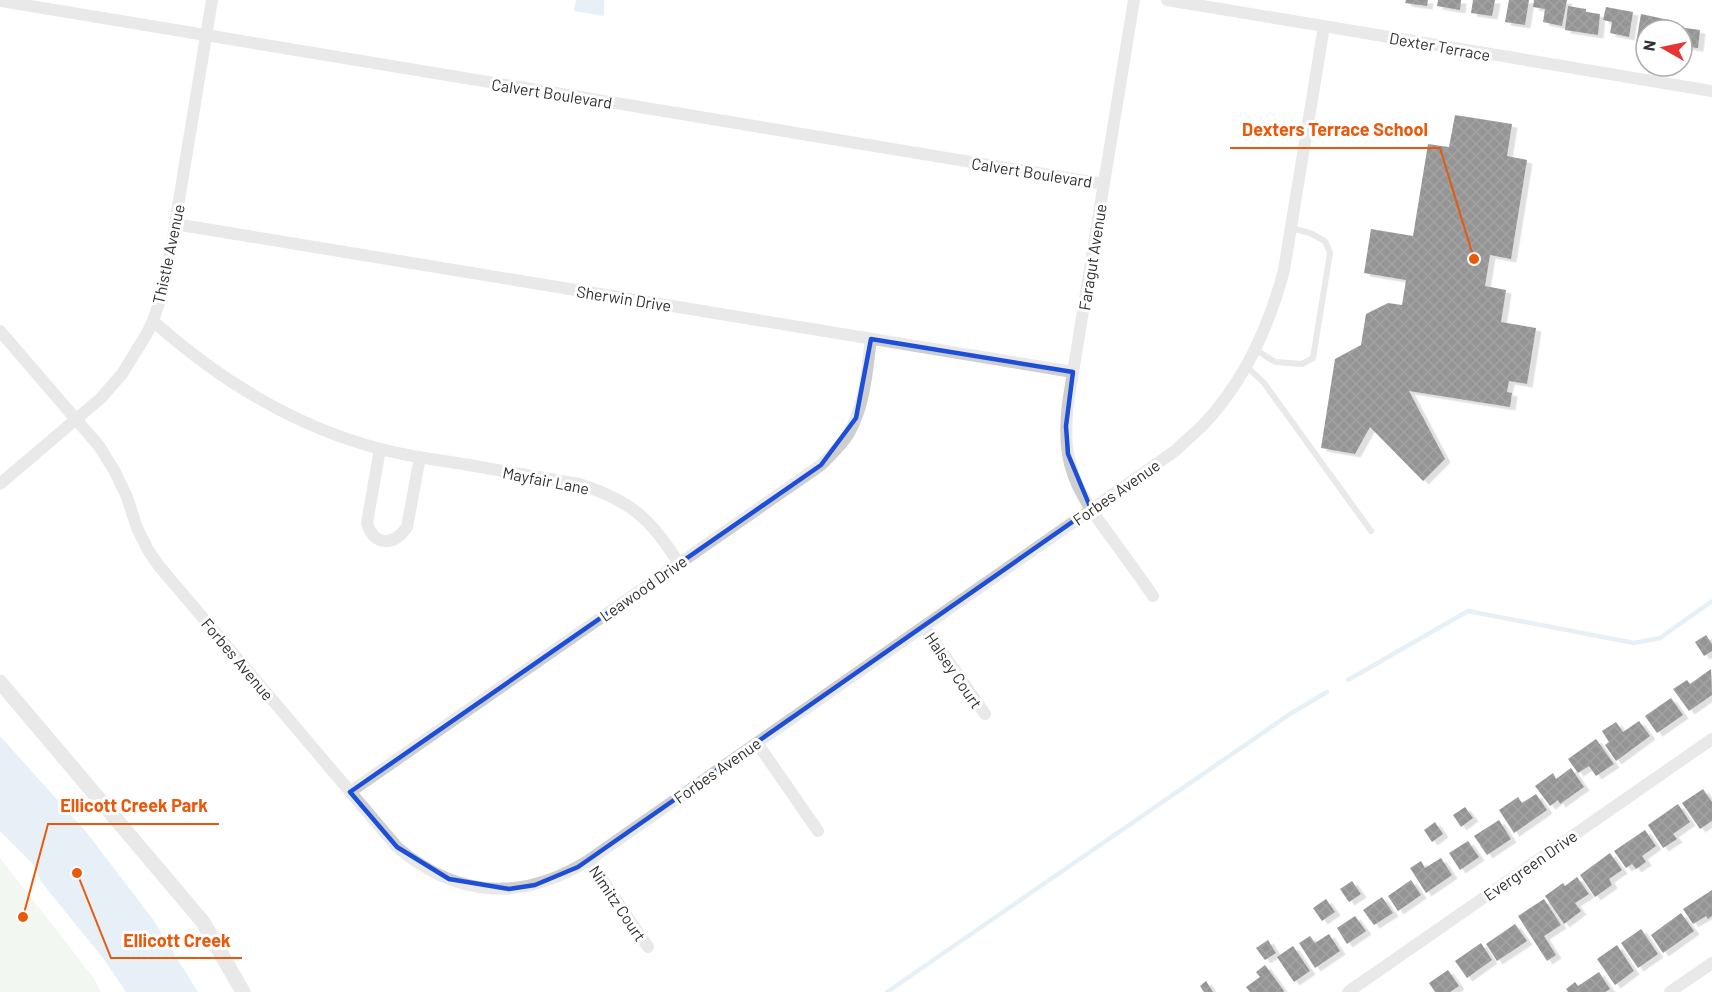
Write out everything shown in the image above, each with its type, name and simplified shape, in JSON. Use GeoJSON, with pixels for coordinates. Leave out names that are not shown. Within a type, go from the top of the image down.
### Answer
{"type":"FeatureCollection","features":[{"type":"Feature","properties":{"kind":"street","name":"Thistle Avenue"},"geometry":{"type":"LineString","coordinates":[[0,484],[101,398],[122,374],[153,321],[163,291],[212,0]]}},
{"type":"Feature","properties":{"kind":"street","name":"Faragut Avenue"},"geometry":{"type":"LineString","coordinates":[[1134,0],[1066,426],[1068,454],[1079,491],[1154,596]]}},
{"type":"Feature","properties":{"kind":"street","name":"Dexter Terrace"},"geometry":{"type":"LineString","coordinates":[[1167,0],[1712,91]]}},
{"type":"Feature","properties":{"kind":"street","name":"Calvert Boulevard"},"geometry":{"type":"LineString","coordinates":[[0,1],[1104,184]]}},
{"type":"Feature","properties":{"kind":"street","name":"Forbes Avenue"},"geometry":{"type":"LineString","coordinates":[[0,331],[99,446],[127,497],[137,528],[148,550],[159,566],[397,847],[430,871],[468,885],[509,889],[535,885],[556,878],[589,860],[1182,445],[1214,413],[1233,388],[1255,350],[1277,298],[1284,270],[1324,26]]}},
{"type":"Feature","properties":{"kind":"street","name":"Sherwin Drive"},"geometry":{"type":"LineString","coordinates":[[175,224],[1073,372]]}},
{"type":"Feature","properties":{"kind":"street","name":"Mayfair Lane"},"geometry":{"type":"LineString","coordinates":[[153,321],[207,366],[268,404],[331,432],[380,449],[579,483],[602,491],[624,502],[647,521],[666,543],[679,564]]}},
{"type":"Feature","properties":{"kind":"street","name":"Leawood Drive"},"geometry":{"type":"LineString","coordinates":[[350,792],[821,465],[848,434],[856,418],[863,397],[871,339]]}},
{"type":"Feature","properties":{"kind":"street"},"geometry":{"type":"LineString","coordinates":[[380,449],[367,523],[369,530],[376,538],[385,542],[393,541],[407,527],[420,457]]}},
{"type":"Feature","properties":{"kind":"street","name":"Halsey Court"},"geometry":{"type":"LineString","coordinates":[[924,626],[985,714]]}},
{"type":"Feature","properties":{"kind":"street"},"geometry":{"type":"LineString","coordinates":[[0,682],[203,922],[243,992]]}},
{"type":"Feature","properties":{"kind":"street","name":"Evergreen Drive"},"geometry":{"type":"LineString","coordinates":[[1348,992],[1712,739]]}},
{"type":"Feature","properties":{"kind":"street"},"geometry":{"type":"LineString","coordinates":[[757,743],[818,831]]}},
{"type":"Feature","properties":{"kind":"street","name":"Nimitz Court"},"geometry":{"type":"LineString","coordinates":[[589,860],[648,947]]}},
{"type":"Feature","properties":{"kind":"street"},"geometry":{"type":"LineString","coordinates":[[1670,992],[1712,963]]}},
{"type":"Feature","properties":{"kind":"lane"},"geometry":{"type":"LineString","coordinates":[[1255,350],[1275,362],[1302,364],[1313,358],[1330,253],[1325,241],[1310,233],[1291,228]]}},
{"type":"Feature","properties":{"kind":"lane"},"geometry":{"type":"LineString","coordinates":[[1246,366],[1264,383],[1371,531]]}},
{"type":"Feature","properties":{"kind":"highlighted area"},"geometry":{"type":"Polygon","coordinates":[[[871,339],[1073,372],[1066,426],[1068,454],[1091,509],[578,867],[535,885],[509,889],[449,879],[397,847],[350,792],[821,465],[856,418],[871,339]]]}},
{"type":"Feature","properties":{"kind":"shaded area"},"geometry":{"type":"Polygon","coordinates":[[[0,858],[93,977],[101,992],[0,992],[0,858]]]}},
{"type":"Feature","properties":{"kind":"water"},"geometry":{"type":"Polygon","coordinates":[[[576,0],[604,0],[604,16],[574,11],[576,0]]]}},
{"type":"Feature","properties":{"kind":"water"},"geometry":{"type":"Polygon","coordinates":[[[0,736],[87,833],[152,918],[198,992],[126,992],[103,958],[42,883],[32,863],[0,831],[0,736]]]}},
{"type":"Feature","properties":{"kind":"building"},"geometry":{"type":"Polygon","coordinates":[[[1406,0],[1428,0],[1427,6],[1405,3],[1406,0]]]}},
{"type":"Feature","properties":{"kind":"building"},"geometry":{"type":"Polygon","coordinates":[[[1438,0],[1461,0],[1460,10],[1437,6],[1438,0]]]}},
{"type":"Feature","properties":{"kind":"building"},"geometry":{"type":"Polygon","coordinates":[[[1473,0],[1495,0],[1492,16],[1471,13],[1473,0]]]}},
{"type":"Feature","properties":{"kind":"building"},"geometry":{"type":"Polygon","coordinates":[[[1509,0],[1529,0],[1525,25],[1505,22],[1509,0]]]}},
{"type":"Feature","properties":{"kind":"building"},"geometry":{"type":"Polygon","coordinates":[[[1534,0],[1567,0],[1562,26],[1543,22],[1545,9],[1533,7],[1534,0]]]}},
{"type":"Feature","properties":{"kind":"building"},"geometry":{"type":"Polygon","coordinates":[[[1568,6],[1600,14],[1598,35],[1565,30],[1568,6]]]}},
{"type":"Feature","properties":{"kind":"building"},"geometry":{"type":"Polygon","coordinates":[[[1606,7],[1633,12],[1629,37],[1610,33],[1612,22],[1603,20],[1606,7]]]}},
{"type":"Feature","properties":{"kind":"building"},"geometry":{"type":"Polygon","coordinates":[[[1641,14],[1660,18],[1640,18],[1641,14]]]}},
{"type":"Feature","properties":{"kind":"building"},"geometry":{"type":"Polygon","coordinates":[[[1694,29],[1700,30],[1698,48],[1694,48],[1694,29]]]}},
{"type":"Feature","properties":{"kind":"building"},"geometry":{"type":"Polygon","coordinates":[[[1455,115],[1512,124],[1507,156],[1527,160],[1511,259],[1490,255],[1485,286],[1506,290],[1501,322],[1536,328],[1527,384],[1509,381],[1507,392],[1512,393],[1510,407],[1409,391],[1445,459],[1423,481],[1370,427],[1355,454],[1321,448],[1335,359],[1361,345],[1366,314],[1388,303],[1402,305],[1406,280],[1364,273],[1371,229],[1413,236],[1428,144],[1449,147],[1455,115]]]}},
{"type":"Feature","properties":{"kind":"building"},"geometry":{"type":"Polygon","coordinates":[[[1706,635],[1712,644],[1712,651],[1704,656],[1695,642],[1706,635]]]}},
{"type":"Feature","properties":{"kind":"building"},"geometry":{"type":"Polygon","coordinates":[[[1711,669],[1712,695],[1689,711],[1673,689],[1687,680],[1690,684],[1711,669]]]}},
{"type":"Feature","properties":{"kind":"building"},"geometry":{"type":"Polygon","coordinates":[[[1671,698],[1683,715],[1657,733],[1645,716],[1671,698]]]}},
{"type":"Feature","properties":{"kind":"building"},"geometry":{"type":"Polygon","coordinates":[[[1639,721],[1650,736],[1616,761],[1605,745],[1609,742],[1602,731],[1616,722],[1623,732],[1639,721]]]}},
{"type":"Feature","properties":{"kind":"building"},"geometry":{"type":"Polygon","coordinates":[[[1596,739],[1614,764],[1596,776],[1589,766],[1578,773],[1568,759],[1596,739]]]}},
{"type":"Feature","properties":{"kind":"building"},"geometry":{"type":"Polygon","coordinates":[[[1571,768],[1584,787],[1560,804],[1558,800],[1550,806],[1535,786],[1553,773],[1556,779],[1571,768]]]}},
{"type":"Feature","properties":{"kind":"building"},"geometry":{"type":"Polygon","coordinates":[[[1703,789],[1712,802],[1712,821],[1700,829],[1682,803],[1703,789]]]}},
{"type":"Feature","properties":{"kind":"building"},"geometry":{"type":"Polygon","coordinates":[[[1536,794],[1547,810],[1514,833],[1499,810],[1518,797],[1522,803],[1536,794]]]}},
{"type":"Feature","properties":{"kind":"building"},"geometry":{"type":"Polygon","coordinates":[[[1678,804],[1690,822],[1673,834],[1677,839],[1663,848],[1648,825],[1678,804]]]}},
{"type":"Feature","properties":{"kind":"building"},"geometry":{"type":"Polygon","coordinates":[[[1465,807],[1473,818],[1461,827],[1453,815],[1465,807]]]}},
{"type":"Feature","properties":{"kind":"building"},"geometry":{"type":"Polygon","coordinates":[[[1499,820],[1511,839],[1487,855],[1474,836],[1499,820]]]}},
{"type":"Feature","properties":{"kind":"building"},"geometry":{"type":"Polygon","coordinates":[[[1435,822],[1443,834],[1432,842],[1424,830],[1435,822]]]}},
{"type":"Feature","properties":{"kind":"building"},"geometry":{"type":"Polygon","coordinates":[[[1645,830],[1656,846],[1642,856],[1646,862],[1636,869],[1632,864],[1626,868],[1614,851],[1645,830]]]}},
{"type":"Feature","properties":{"kind":"building"},"geometry":{"type":"Polygon","coordinates":[[[1468,841],[1479,857],[1460,870],[1449,853],[1468,841]]]}},
{"type":"Feature","properties":{"kind":"building"},"geometry":{"type":"Polygon","coordinates":[[[1610,853],[1622,870],[1609,879],[1612,885],[1595,897],[1580,875],[1610,853]]]}},
{"type":"Feature","properties":{"kind":"building"},"geometry":{"type":"Polygon","coordinates":[[[1441,858],[1452,875],[1426,893],[1410,868],[1421,861],[1425,868],[1441,858]]]}},
{"type":"Feature","properties":{"kind":"building"},"geometry":{"type":"Polygon","coordinates":[[[1577,877],[1589,894],[1575,903],[1581,911],[1564,924],[1545,896],[1563,883],[1565,886],[1577,877]]]}},
{"type":"Feature","properties":{"kind":"building"},"geometry":{"type":"Polygon","coordinates":[[[1411,880],[1421,895],[1398,911],[1388,896],[1411,880]]]}},
{"type":"Feature","properties":{"kind":"building"},"geometry":{"type":"Polygon","coordinates":[[[1352,881],[1361,894],[1349,902],[1340,889],[1352,881]]]}},
{"type":"Feature","properties":{"kind":"building"},"geometry":{"type":"Polygon","coordinates":[[[1712,890],[1712,916],[1708,919],[1706,916],[1693,924],[1683,909],[1712,890]]]}},
{"type":"Feature","properties":{"kind":"building"},"geometry":{"type":"Polygon","coordinates":[[[1382,897],[1393,913],[1374,925],[1363,910],[1382,897]]]}},
{"type":"Feature","properties":{"kind":"building"},"geometry":{"type":"Polygon","coordinates":[[[1326,899],[1335,912],[1322,921],[1313,908],[1326,899]]]}},
{"type":"Feature","properties":{"kind":"building"},"geometry":{"type":"Polygon","coordinates":[[[1544,899],[1561,925],[1544,936],[1556,955],[1547,961],[1518,916],[1544,899]]]}},
{"type":"Feature","properties":{"kind":"building"},"geometry":{"type":"Polygon","coordinates":[[[1681,913],[1694,931],[1663,953],[1651,935],[1681,913]]]}},
{"type":"Feature","properties":{"kind":"building"},"geometry":{"type":"Polygon","coordinates":[[[1355,916],[1366,931],[1347,944],[1337,928],[1355,916]]]}},
{"type":"Feature","properties":{"kind":"building"},"geometry":{"type":"Polygon","coordinates":[[[1515,924],[1527,941],[1497,961],[1486,944],[1515,924]]]}},
{"type":"Feature","properties":{"kind":"building"},"geometry":{"type":"Polygon","coordinates":[[[1641,929],[1658,954],[1638,968],[1621,943],[1641,929]]]}},
{"type":"Feature","properties":{"kind":"building"},"geometry":{"type":"Polygon","coordinates":[[[1329,934],[1340,951],[1315,968],[1299,943],[1310,936],[1315,943],[1329,934]]]}},
{"type":"Feature","properties":{"kind":"building"},"geometry":{"type":"Polygon","coordinates":[[[1268,940],[1276,953],[1265,960],[1256,948],[1268,940]]]}},
{"type":"Feature","properties":{"kind":"building"},"geometry":{"type":"Polygon","coordinates":[[[1481,943],[1492,960],[1467,978],[1455,961],[1481,943]]]}},
{"type":"Feature","properties":{"kind":"building"},"geometry":{"type":"Polygon","coordinates":[[[1617,945],[1634,971],[1615,985],[1597,959],[1617,945]]]}},
{"type":"Feature","properties":{"kind":"building"},"geometry":{"type":"Polygon","coordinates":[[[1293,946],[1310,971],[1294,982],[1277,957],[1293,946]]]}},
{"type":"Feature","properties":{"kind":"building"},"geometry":{"type":"Polygon","coordinates":[[[1265,965],[1283,992],[1250,992],[1246,987],[1260,977],[1256,972],[1265,965]]]}},
{"type":"Feature","properties":{"kind":"building"},"geometry":{"type":"Polygon","coordinates":[[[1448,970],[1459,986],[1450,992],[1435,992],[1429,983],[1448,970]]]}},
{"type":"Feature","properties":{"kind":"building"},"geometry":{"type":"Polygon","coordinates":[[[1599,972],[1610,989],[1605,992],[1568,992],[1566,989],[1575,982],[1578,986],[1599,972]]]}},
{"type":"Feature","properties":{"kind":"building"},"geometry":{"type":"Polygon","coordinates":[[[1206,981],[1213,992],[1204,992],[1200,986],[1206,981]]]}},
{"type":"Feature","properties":{"kind":"waterway"},"geometry":{"type":"LineString","coordinates":[[1348,680],[1468,611],[1634,643],[1660,638],[1712,601]]}},
{"type":"Feature","properties":{"kind":"waterway"},"geometry":{"type":"LineString","coordinates":[[887,992],[1290,714],[1327,692]]}},
{"type":"Feature","properties":{"kind":"place","name":"Dexters Terrace School"},"geometry":{"type":"Point","coordinates":[1474,259]}},
{"type":"Feature","properties":{"kind":"place","name":"Ellicott Creek"},"geometry":{"type":"Point","coordinates":[77,873]}},
{"type":"Feature","properties":{"kind":"place","name":"Ellicott Creek Park"},"geometry":{"type":"Point","coordinates":[23,917]}}]}
